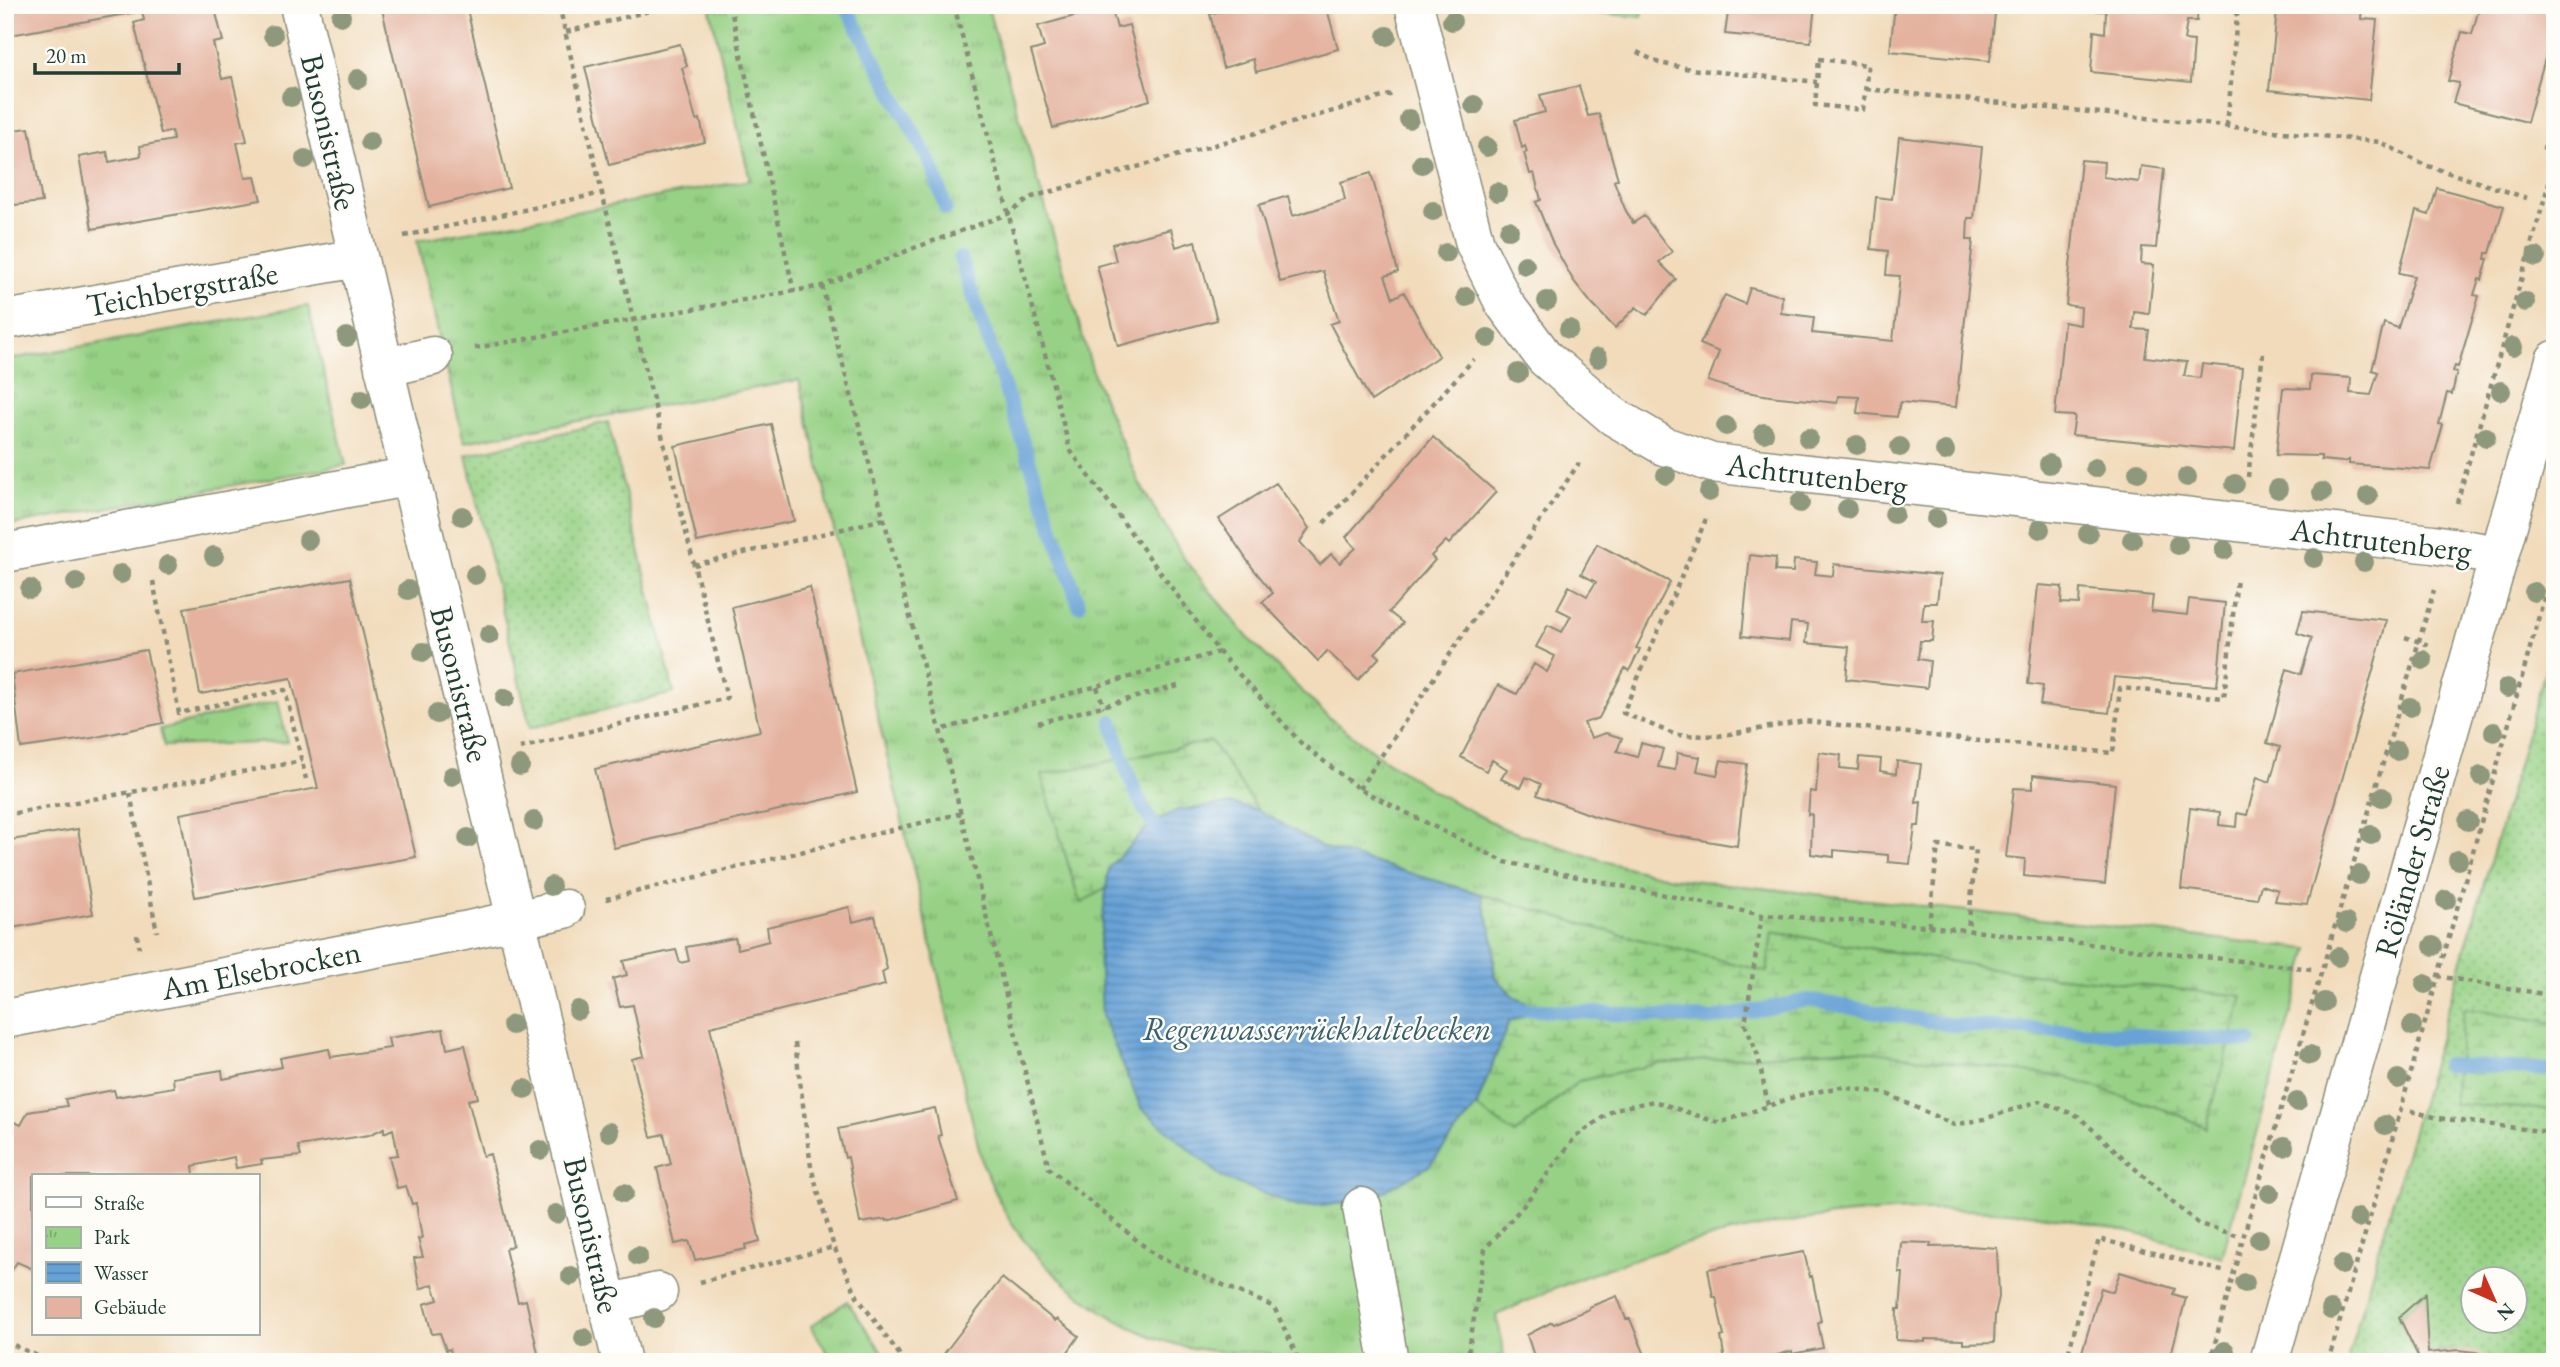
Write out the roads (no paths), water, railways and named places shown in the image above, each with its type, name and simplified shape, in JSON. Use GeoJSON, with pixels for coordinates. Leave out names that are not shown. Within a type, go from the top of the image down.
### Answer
{"type":"FeatureCollection","features":[{"type":"Feature","properties":{"kind":"street","name":"Busonistraße"},"geometry":{"type":"LineString","coordinates":[[299,5],[622,1362]]}},
{"type":"Feature","properties":{"kind":"street","name":"Achtrutenberg"},"geometry":{"type":"LineString","coordinates":[[1414,5],[1475,244],[1504,303],[1545,358],[1613,416],[1664,446],[1712,463],[2433,544],[2499,555]]}},
{"type":"Feature","properties":{"kind":"street","name":"Teichbergstraße"},"geometry":{"type":"LineString","coordinates":[[5,320],[358,258]]}},
{"type":"Feature","properties":{"kind":"street"},"geometry":{"type":"LineString","coordinates":[[384,368],[433,356]]}},
{"type":"Feature","properties":{"kind":"street","name":"Röländer Straße"},"geometry":{"type":"LineString","coordinates":[[2269,1362],[2555,360]]}},
{"type":"Feature","properties":{"kind":"street"},"geometry":{"type":"LineString","coordinates":[[5,553],[411,476]]}},
{"type":"Feature","properties":{"kind":"street","name":"Am Elsebrocken"},"geometry":{"type":"LineString","coordinates":[[5,1019],[565,909]]}},
{"type":"Feature","properties":{"kind":"street"},"geometry":{"type":"LineString","coordinates":[[1362,1207],[1389,1362]]}},
{"type":"Feature","properties":{"kind":"street"},"geometry":{"type":"LineString","coordinates":[[608,1304],[658,1292]]}},
{"type":"Feature","properties":{"kind":"water","name":"Regenwasserrückhaltebecken"},"geometry":{"type":"Polygon","coordinates":[[[1232,804],[1258,810],[1321,847],[1481,894],[1494,942],[1494,975],[1512,995],[1538,1010],[1509,1022],[1476,1107],[1429,1166],[1374,1197],[1348,1203],[1298,1207],[1223,1178],[1141,1108],[1102,1016],[1099,948],[1109,867],[1151,824],[1178,810],[1232,804]]]}},
{"type":"Feature","properties":{"kind":"waterway"},"geometry":{"type":"LineString","coordinates":[[845,5],[932,166],[946,209]]}},
{"type":"Feature","properties":{"kind":"waterway"},"geometry":{"type":"LineString","coordinates":[[960,258],[1079,605]]}},
{"type":"Feature","properties":{"kind":"waterway"},"geometry":{"type":"LineString","coordinates":[[1112,721],[1138,798],[1163,837]]}},
{"type":"Feature","properties":{"kind":"waterway"},"geometry":{"type":"LineString","coordinates":[[1520,1009],[1712,1019],[1808,1000],[1952,1025],[2249,1041]]}},
{"type":"Feature","properties":{"kind":"waterway"},"geometry":{"type":"LineString","coordinates":[[2446,1065],[2555,1070]]}}]}
